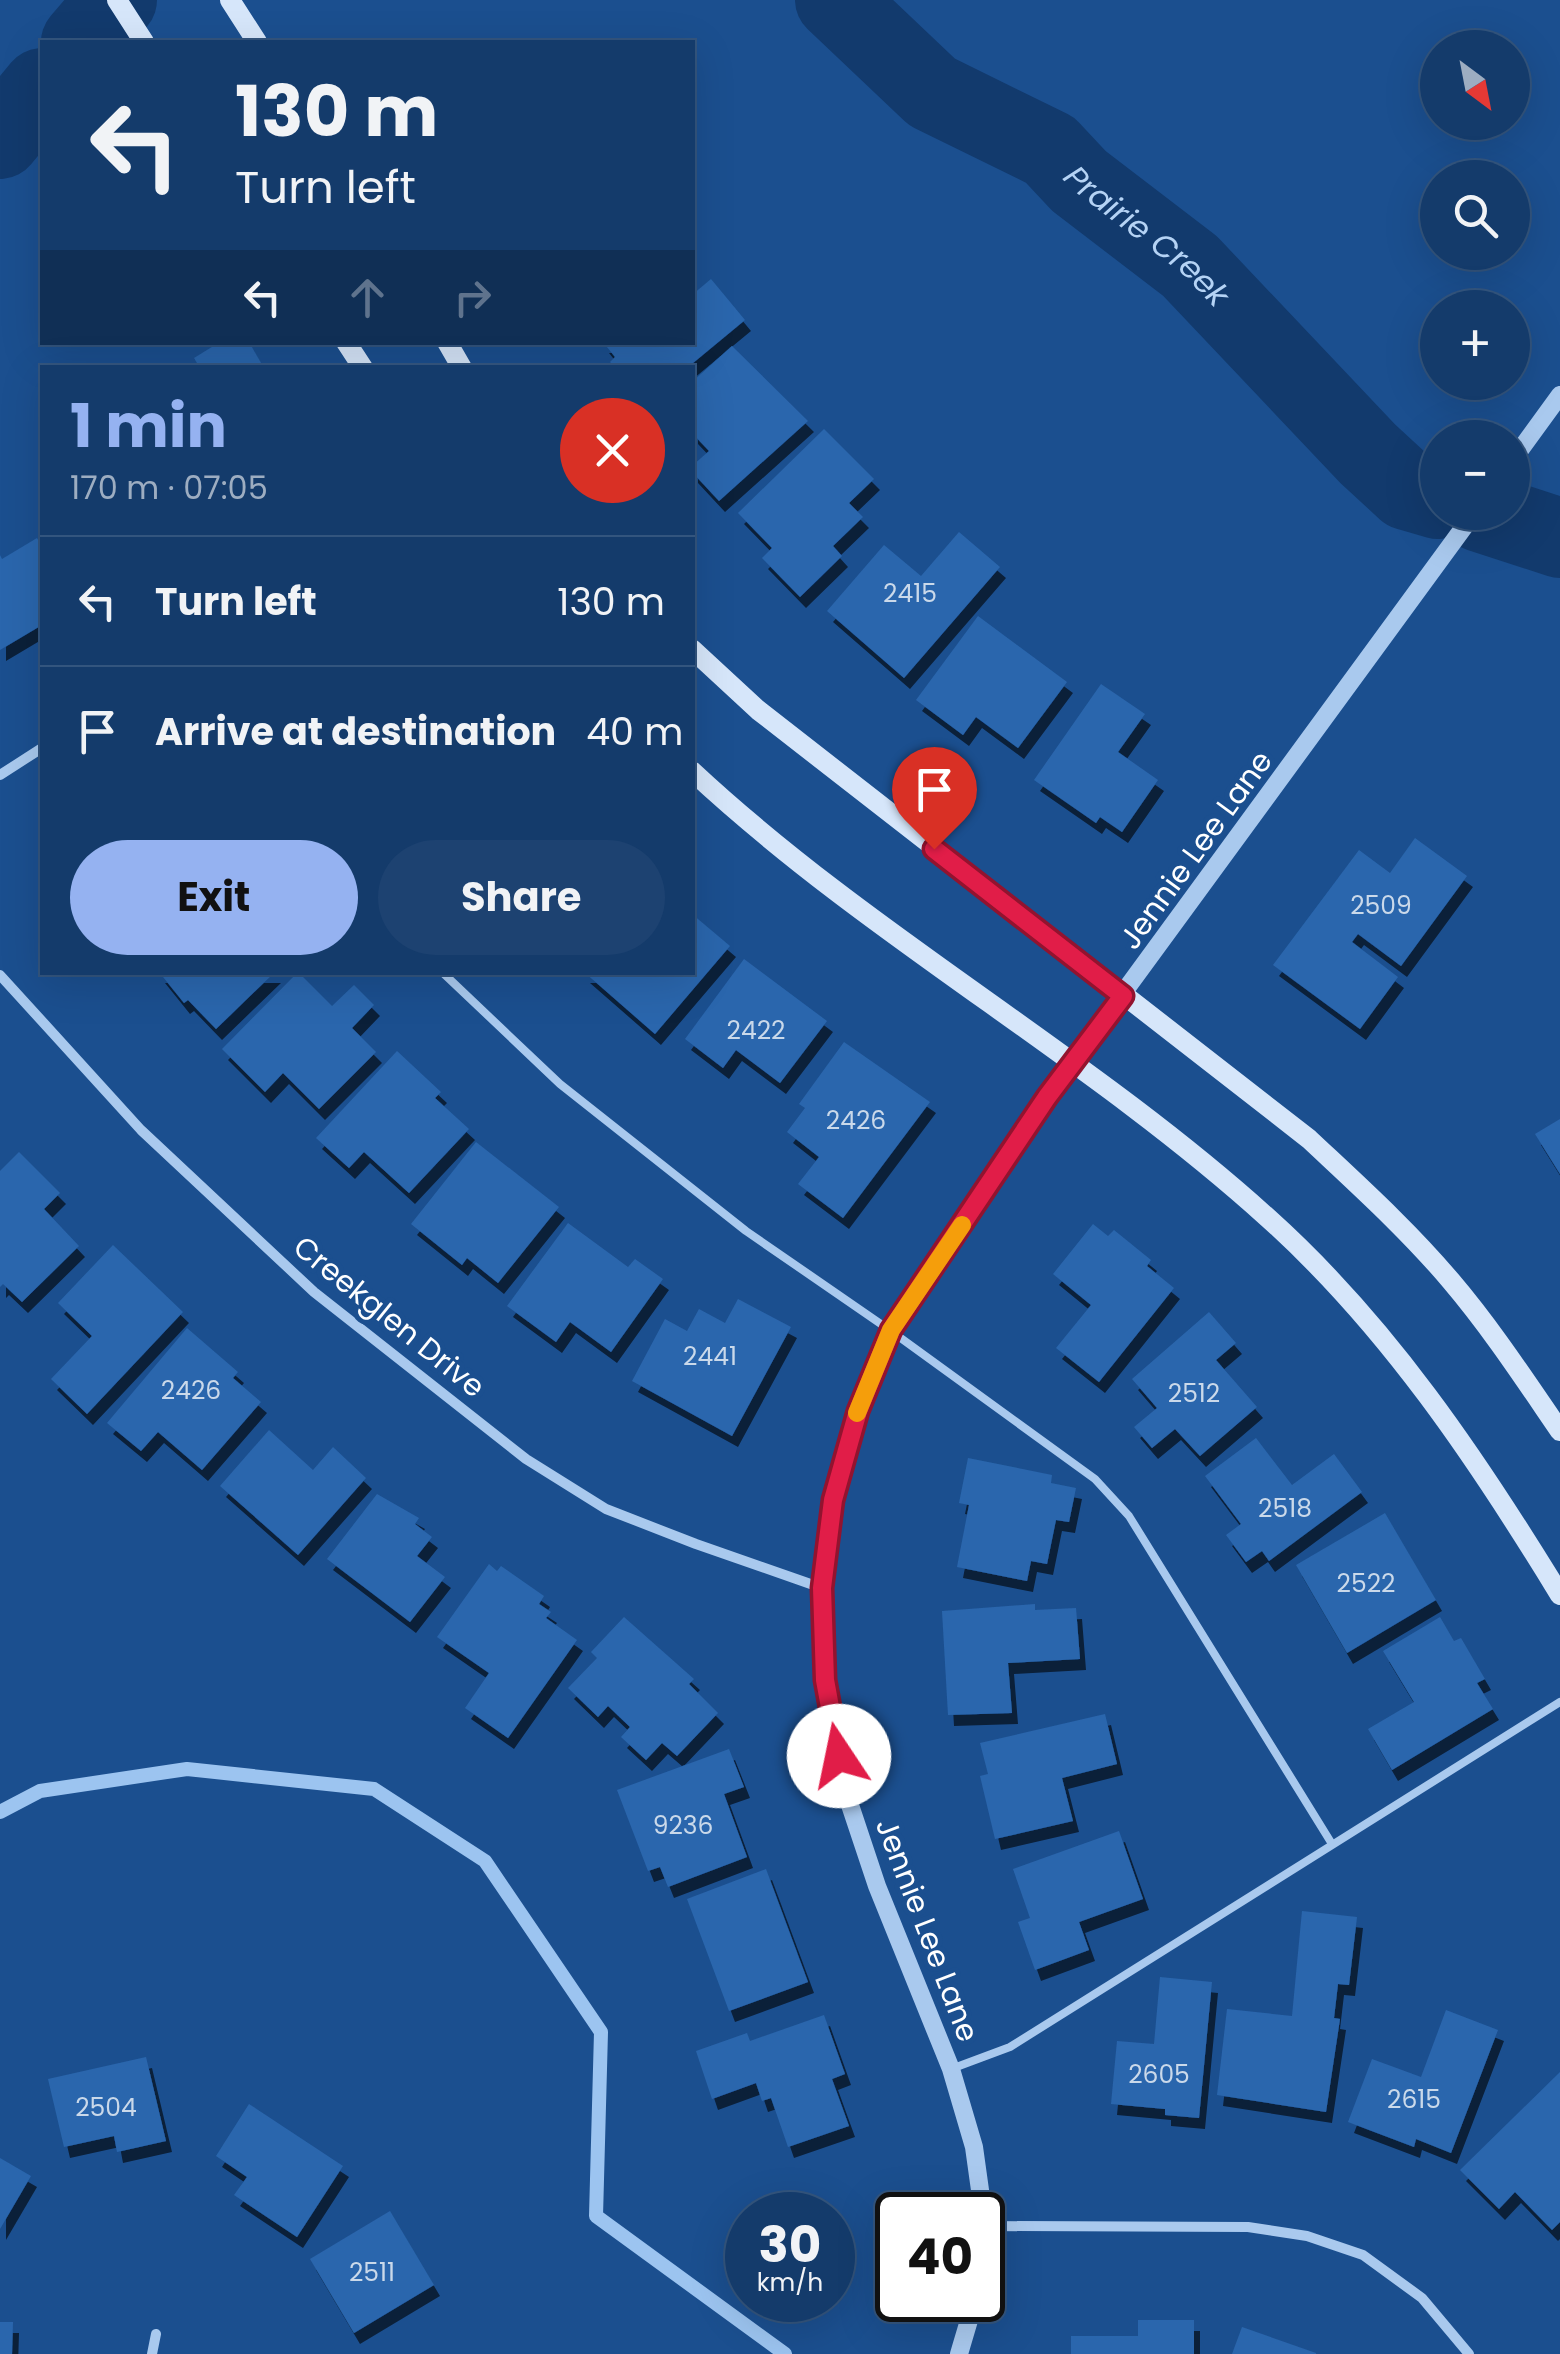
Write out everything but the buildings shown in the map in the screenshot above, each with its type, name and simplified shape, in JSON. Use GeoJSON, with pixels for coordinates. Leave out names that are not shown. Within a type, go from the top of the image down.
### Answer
{"type":"FeatureCollection","features":[{"type":"Feature","properties":{"kind":"main road"},"geometry":{"type":"LineString","coordinates":[[117,0],[141,40]]}},
{"type":"Feature","properties":{"kind":"main road"},"geometry":{"type":"LineString","coordinates":[[230,0],[256,40]]}},
{"type":"Feature","properties":{"kind":"main road"},"geometry":{"type":"LineString","coordinates":[[695,652],[758,710],[1310,1139],[1388,1213],[1451,1281],[1560,1431]]}},
{"type":"Feature","properties":{"kind":"main road"},"geometry":{"type":"LineString","coordinates":[[695,773],[895,938],[1072,1063],[1252,1205],[1328,1277],[1390,1347],[1448,1422],[1560,1595]]}},
{"type":"Feature","properties":{"kind":"street"},"geometry":{"type":"LineString","coordinates":[[1530,436],[1560,394]]}},
{"type":"Feature","properties":{"kind":"street","name":"Jennie Lee Lane"},"geometry":{"type":"LineString","coordinates":[[979,2192],[974,2147],[951,2069],[877,1886],[846,1793],[825,1680],[822,1588],[833,1500],[858,1411],[891,1330],[1072,1063],[1462,530]]}},
{"type":"Feature","properties":{"kind":"street"},"geometry":{"type":"LineString","coordinates":[[0,775],[40,749]]}},
{"type":"Feature","properties":{"kind":"street","name":"Creekglen Drive"},"geometry":{"type":"LineString","coordinates":[[0,975],[141,1130],[314,1292],[526,1460],[606,1509],[822,1588]]}},
{"type":"Feature","properties":{"kind":"street"},"geometry":{"type":"LineString","coordinates":[[1005,2234],[1248,2227],[1307,2236],[1363,2256],[1422,2298],[1469,2354]]}},
{"type":"Feature","properties":{"kind":"street"},"geometry":{"type":"LineString","coordinates":[[959,2354],[968,2322]]}},
{"type":"Feature","properties":{"kind":"street"},"geometry":{"type":"LineString","coordinates":[[152,2354],[156,2334]]}},
{"type":"Feature","properties":{"kind":"lane"},"geometry":{"type":"LineString","coordinates":[[445,975],[560,1084],[746,1231],[891,1330],[1095,1479],[1129,1516],[1332,1844]]}},
{"type":"Feature","properties":{"kind":"lane"},"geometry":{"type":"LineString","coordinates":[[951,2069],[1010,2048],[1560,1702]]}},
{"type":"Feature","properties":{"kind":"waterway","name":"Prairie Creek"},"geometry":{"type":"LineString","coordinates":[[83,40],[117,0]]}},
{"type":"Feature","properties":{"kind":"waterway","name":"Prairie Creek"},"geometry":{"type":"LineString","coordinates":[[835,0],[932,92],[1050,150],[1079,181],[1190,266],[1368,454],[1407,490],[1420,494]]}},
{"type":"Feature","properties":{"kind":"waterway","name":"Prairie Creek"},"geometry":{"type":"LineString","coordinates":[[0,139],[40,90]]}},
{"type":"Feature","properties":{"kind":"waterway","name":"Prairie Creek"},"geometry":{"type":"LineString","coordinates":[[1530,528],[1560,538]]}},
{"type":"Feature","properties":{"kind":"waterway"},"geometry":{"type":"LineString","coordinates":[[0,1812],[40,1791],[187,1769],[374,1789],[485,1861],[601,2032],[596,2216],[785,2354]]}},
{"type":"Feature","properties":{"kind":"slow traffic"},"geometry":{"type":"LineString","coordinates":[[857,1413],[891,1330],[962,1225]]}},
{"type":"Feature","properties":{"kind":"route"},"geometry":{"type":"LineString","coordinates":[[839,1756],[825,1680],[822,1588],[833,1500],[858,1411],[891,1330],[1047,1097],[1123,996],[934,849]]}}]}
